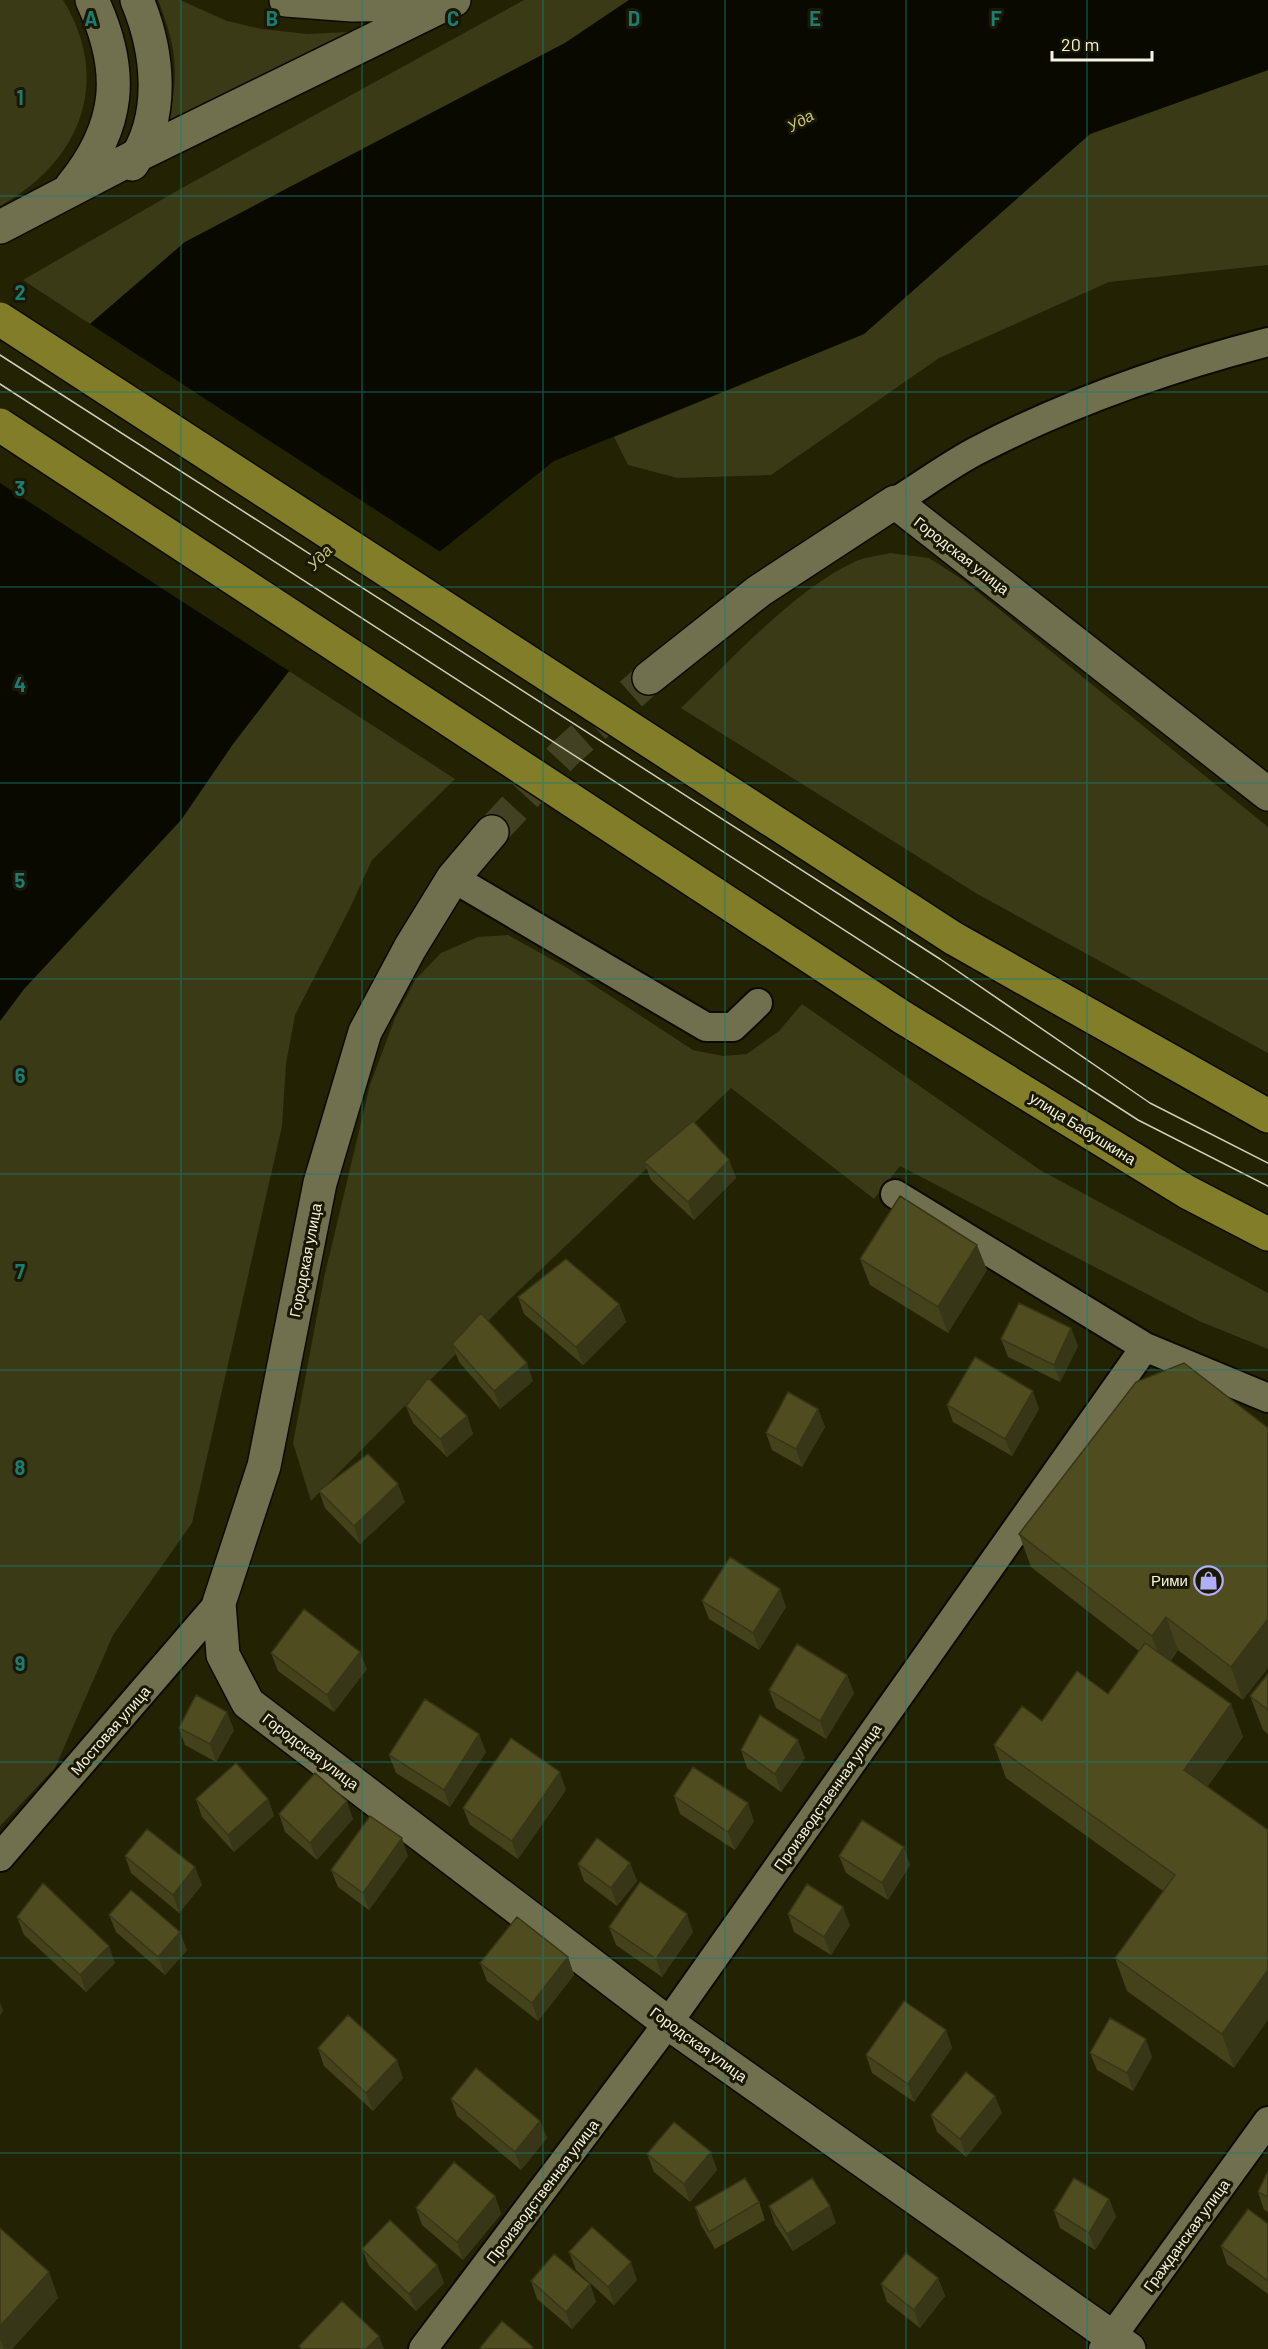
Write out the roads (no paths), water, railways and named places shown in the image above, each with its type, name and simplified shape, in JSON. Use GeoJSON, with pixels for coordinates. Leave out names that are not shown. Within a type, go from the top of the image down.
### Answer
{"type":"FeatureCollection","features":[{"type":"Feature","properties":{"kind":"main road"},"geometry":{"type":"LineString","coordinates":[[0,319],[953,938],[1268,1116]]}},
{"type":"Feature","properties":{"kind":"main road","name":"улица Бабушкина"},"geometry":{"type":"LineString","coordinates":[[0,425],[902,1017],[1187,1192],[1268,1233]]}},
{"type":"Feature","properties":{"kind":"street"},"geometry":{"type":"LineString","coordinates":[[66,192],[98,148],[110,118],[114,92],[113,65],[105,31],[92,0]]}},
{"type":"Feature","properties":{"kind":"street"},"geometry":{"type":"LineString","coordinates":[[119,183],[138,155],[151,120],[155,86],[153,53],[146,23],[137,0]]}},
{"type":"Feature","properties":{"kind":"street"},"geometry":{"type":"LineString","coordinates":[[286,0],[352,5],[450,2]]}},
{"type":"Feature","properties":{"kind":"street"},"geometry":{"type":"LineString","coordinates":[[0,227],[138,155],[450,2]]}},
{"type":"Feature","properties":{"kind":"street"},"geometry":{"type":"LineString","coordinates":[[0,247],[450,2]]}},
{"type":"Feature","properties":{"kind":"street"},"geometry":{"type":"LineString","coordinates":[[649,678],[759,591],[975,451],[1062,410],[1208,358],[1268,342]]}},
{"type":"Feature","properties":{"kind":"street","name":"Городская улица"},"geometry":{"type":"LineString","coordinates":[[895,502],[1268,794]]}},
{"type":"Feature","properties":{"kind":"street","name":"Городская улица"},"geometry":{"type":"LineString","coordinates":[[492,832],[453,878],[410,948],[365,1032],[320,1183],[264,1466],[219,1603],[223,1655],[248,1702],[668,2023],[1115,2345]]}},
{"type":"Feature","properties":{"kind":"street"},"geometry":{"type":"LineString","coordinates":[[453,878],[706,1027],[733,1027],[758,1003]]}},
{"type":"Feature","properties":{"kind":"street"},"geometry":{"type":"LineString","coordinates":[[895,1194],[1145,1347],[1268,1398]]}},
{"type":"Feature","properties":{"kind":"street","name":"Производственная улица"},"geometry":{"type":"LineString","coordinates":[[423,2349],[668,2023],[1145,1347]]}},
{"type":"Feature","properties":{"kind":"street","name":"Мостовая улица"},"geometry":{"type":"LineString","coordinates":[[0,1857],[219,1603]]}},
{"type":"Feature","properties":{"kind":"street","name":"Гражданская улица"},"geometry":{"type":"LineString","coordinates":[[1115,2345],[1268,2121]]}},
{"type":"Feature","properties":{"kind":"water","name":"Уда"},"geometry":{"type":"Polygon","coordinates":[[[629,0],[1268,0],[1268,70],[1090,134],[864,334],[554,461],[289,671],[233,744],[181,820],[24,989],[0,1021],[0,464],[90,324],[185,242],[565,43],[629,0]]]}},
{"type":"Feature","properties":{"kind":"tunnel"},"geometry":{"type":"LineString","coordinates":[[492,832],[565,753],[649,678]]}},
{"type":"Feature","properties":{"kind":"tram line"},"geometry":{"type":"LineString","coordinates":[[0,355],[940,959],[1150,1103],[1268,1163]]}},
{"type":"Feature","properties":{"kind":"tram line"},"geometry":{"type":"LineString","coordinates":[[0,384],[1138,1120],[1268,1186]]}},
{"type":"Feature","properties":{"kind":"place","name":"Рими"},"geometry":{"type":"Point","coordinates":[1209,1580]}}]}
